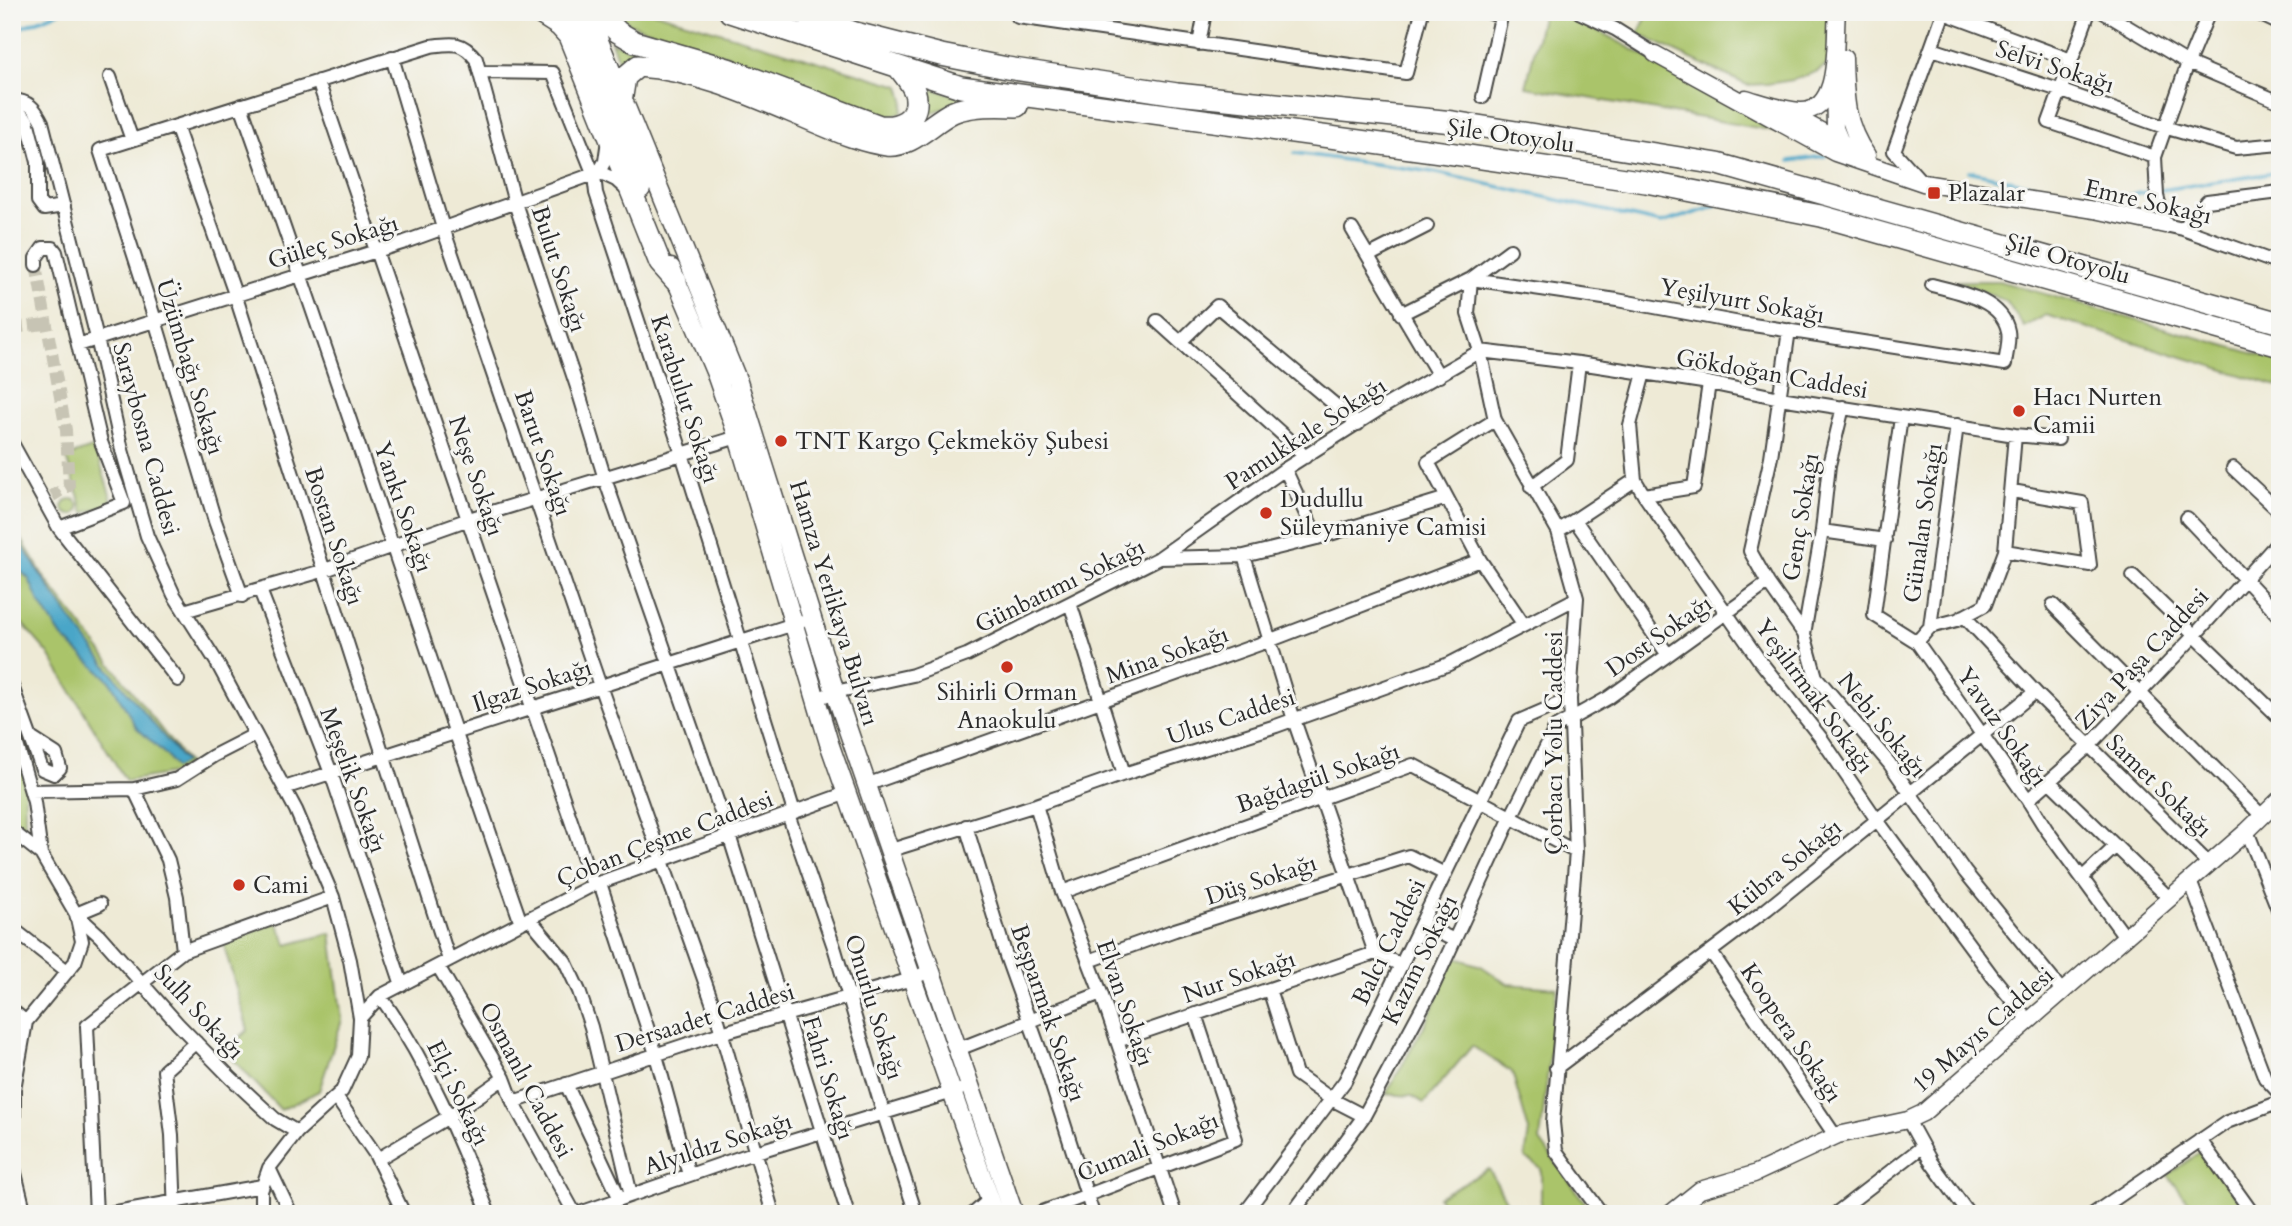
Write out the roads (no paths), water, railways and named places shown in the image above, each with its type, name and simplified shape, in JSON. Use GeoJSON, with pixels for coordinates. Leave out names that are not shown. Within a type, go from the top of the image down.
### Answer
{"type":"FeatureCollection","features":[{"type":"Feature","properties":{"kind":"highway"},"geometry":{"type":"LineString","coordinates":[[538,12],[569,36],[660,263],[676,281]]}},
{"type":"Feature","properties":{"kind":"highway"},"geometry":{"type":"LineString","coordinates":[[599,12],[618,32],[635,42],[728,69],[880,126],[892,127],[905,122],[915,111],[916,98],[912,87],[899,68]]}},
{"type":"Feature","properties":{"kind":"highway","name":"Şile Otoyolu"},"geometry":{"type":"LineString","coordinates":[[730,12],[961,87],[1448,153],[1715,194],[1821,216],[2280,346]]}},
{"type":"Feature","properties":{"kind":"highway","name":"Şile Otoyolu"},"geometry":{"type":"LineString","coordinates":[[799,12],[855,33],[940,55],[1007,68],[1177,94],[1453,122],[1718,164],[2280,323]]}},
{"type":"Feature","properties":{"kind":"highway"},"geometry":{"type":"LineString","coordinates":[[841,12],[940,55]]}},
{"type":"Feature","properties":{"kind":"highway"},"geometry":{"type":"LineString","coordinates":[[622,96],[625,78],[638,66],[669,69],[738,90],[871,142],[891,146],[913,138],[956,111],[999,105],[1114,109]]}},
{"type":"Feature","properties":{"kind":"main road","name":"Hamza Yerlikaya Bulvarı"},"geometry":{"type":"LineString","coordinates":[[575,12],[676,281],[716,374],[747,434],[812,618],[957,1050],[961,1089],[992,1207]]}},
{"type":"Feature","properties":{"kind":"main road","name":"Hamza Yerlikaya Bulvarı"},"geometry":{"type":"LineString","coordinates":[[593,12],[599,41],[738,383],[747,434],[793,624],[847,793],[912,979],[1014,1214]]}},
{"type":"Feature","properties":{"kind":"street"},"geometry":{"type":"LineString","coordinates":[[1018,12],[1018,17],[1406,73],[1422,12]]}},
{"type":"Feature","properties":{"kind":"street"},"geometry":{"type":"LineString","coordinates":[[1199,44],[1205,12]]}},
{"type":"Feature","properties":{"kind":"street"},"geometry":{"type":"LineString","coordinates":[[1483,97],[1501,17],[1488,12]]}},
{"type":"Feature","properties":{"kind":"street"},"geometry":{"type":"LineString","coordinates":[[1579,12],[1615,29],[1717,90],[1776,114],[1923,183]]}},
{"type":"Feature","properties":{"kind":"street"},"geometry":{"type":"LineString","coordinates":[[1837,144],[1834,76],[1838,12]]}},
{"type":"Feature","properties":{"kind":"street"},"geometry":{"type":"LineString","coordinates":[[1838,12],[1843,23],[1848,115],[1852,129],[1867,155]]}},
{"type":"Feature","properties":{"kind":"street"},"geometry":{"type":"LineString","coordinates":[[1923,183],[1894,150],[1944,12],[2071,60]]}},
{"type":"Feature","properties":{"kind":"street"},"geometry":{"type":"LineString","coordinates":[[2089,12],[2049,122],[2155,158]]}},
{"type":"Feature","properties":{"kind":"street"},"geometry":{"type":"LineString","coordinates":[[2103,12],[2188,62],[2280,102]]}},
{"type":"Feature","properties":{"kind":"street"},"geometry":{"type":"LineString","coordinates":[[2165,225],[2157,190],[2155,158],[2188,62],[2209,12]]}},
{"type":"Feature","properties":{"kind":"street"},"geometry":{"type":"LineString","coordinates":[[2255,12],[2280,24]]}},
{"type":"Feature","properties":{"kind":"street","name":"Bulut Sokağı"},"geometry":{"type":"LineString","coordinates":[[100,150],[431,46],[450,44],[467,47],[476,59],[515,203],[578,387],[605,479],[729,835]]}},
{"type":"Feature","properties":{"kind":"street","name":"Selvi Sokağı"},"geometry":{"type":"LineString","coordinates":[[1932,49],[2164,127],[2236,148],[2280,144]]}},
{"type":"Feature","properties":{"kind":"street","name":"Barut Sokağı"},"geometry":{"type":"LineString","coordinates":[[392,57],[443,228],[722,1033],[773,1214]]}},
{"type":"Feature","properties":{"kind":"street","name":"Karabulut Sokağı"},"geometry":{"type":"LineString","coordinates":[[480,72],[553,73],[596,173],[596,193],[741,641],[791,813]]}},
{"type":"Feature","properties":{"kind":"street"},"geometry":{"type":"LineString","coordinates":[[1776,114],[1815,108],[1824,99],[1834,76]]}},
{"type":"Feature","properties":{"kind":"street"},"geometry":{"type":"LineString","coordinates":[[110,77],[132,140]]}},
{"type":"Feature","properties":{"kind":"street","name":"Neşe Sokağı"},"geometry":{"type":"LineString","coordinates":[[318,81],[533,708],[656,1054],[689,1175]]}},
{"type":"Feature","properties":{"kind":"street","name":"Saraybosna Caddesi"},"geometry":{"type":"LineString","coordinates":[[12,100],[20,100],[34,107],[42,122],[97,338],[122,450],[147,536],[184,611],[216,661],[296,810],[333,897],[350,960],[360,1018],[358,1056],[342,1091],[297,1132],[270,1168],[262,1186]]}},
{"type":"Feature","properties":{"kind":"street","name":"Yankı Sokağı"},"geometry":{"type":"LineString","coordinates":[[241,105],[394,545],[454,733],[525,920]]}},
{"type":"Feature","properties":{"kind":"street"},"geometry":{"type":"LineString","coordinates":[[12,113],[21,114],[27,120],[38,162],[38,201],[44,209],[64,206]]}},
{"type":"Feature","properties":{"kind":"street"},"geometry":{"type":"LineString","coordinates":[[1837,144],[1848,115]]}},
{"type":"Feature","properties":{"kind":"street","name":"Bostan Sokağı"},"geometry":{"type":"LineString","coordinates":[[176,126],[235,294],[383,756],[444,963]]}},
{"type":"Feature","properties":{"kind":"street"},"geometry":{"type":"LineString","coordinates":[[608,133],[608,149],[596,173],[616,180],[635,201]]}},
{"type":"Feature","properties":{"kind":"street"},"geometry":{"type":"LineString","coordinates":[[1837,144],[1901,168],[1923,183]]}},
{"type":"Feature","properties":{"kind":"street","name":"Üzümbağı Sokağı"},"geometry":{"type":"LineString","coordinates":[[100,150],[155,320],[215,521],[242,596]]}},
{"type":"Feature","properties":{"kind":"street","name":"Güleç Sokağı"},"geometry":{"type":"LineString","coordinates":[[78,345],[376,251],[596,173]]}},
{"type":"Feature","properties":{"kind":"street","name":"Emre Sokağı"},"geometry":{"type":"LineString","coordinates":[[1923,183],[2183,229],[2280,264]]}},
{"type":"Feature","properties":{"kind":"street"},"geometry":{"type":"LineString","coordinates":[[2183,229],[2207,201],[2280,192]]}},
{"type":"Feature","properties":{"kind":"street"},"geometry":{"type":"LineString","coordinates":[[1368,256],[1427,226]]}},
{"type":"Feature","properties":{"kind":"street"},"geometry":{"type":"LineString","coordinates":[[1352,229],[1439,376]]}},
{"type":"Feature","properties":{"kind":"street"},"geometry":{"type":"LineString","coordinates":[[36,265],[39,251],[53,248],[101,442],[124,503],[59,528]]}},
{"type":"Feature","properties":{"kind":"street"},"geometry":{"type":"LineString","coordinates":[[1401,314],[1471,279],[1510,250]]}},
{"type":"Feature","properties":{"kind":"street","name":"Yeşilyurt Sokağı"},"geometry":{"type":"LineString","coordinates":[[1471,279],[1617,299],[1740,323],[2005,364],[2009,332],[1999,313],[1972,295],[1932,285]]}},
{"type":"Feature","properties":{"kind":"street","name":"Çorbacı Yolu Caddesi"},"geometry":{"type":"LineString","coordinates":[[1471,279],[1468,314],[1480,351],[1495,420],[1558,531],[1577,598],[1570,699],[1576,852],[1553,1122],[1556,1150],[1602,1214]]}},
{"type":"Feature","properties":{"kind":"street"},"geometry":{"type":"LineString","coordinates":[[1180,342],[1217,306],[1358,424]]}},
{"type":"Feature","properties":{"kind":"street"},"geometry":{"type":"LineString","coordinates":[[1157,321],[1305,457]]}},
{"type":"Feature","properties":{"kind":"street","name":"Nebi Sokağı"},"geometry":{"type":"LineString","coordinates":[[1789,330],[1771,457],[1750,551],[1768,583],[1804,634],[1816,677],[1889,763],[1965,872],[2062,991]]}},
{"type":"Feature","properties":{"kind":"street","name":"Gökdoğan Caddesi"},"geometry":{"type":"LineString","coordinates":[[1480,351],[1580,363],[1709,383],[1780,398],[2015,435],[2057,439]]}},
{"type":"Feature","properties":{"kind":"street","name":"Pamukkale Sokağı"},"geometry":{"type":"LineString","coordinates":[[1159,558],[1285,469],[1383,407],[1480,351]]}},
{"type":"Feature","properties":{"kind":"street"},"geometry":{"type":"LineString","coordinates":[[1531,487],[1567,460],[1580,363]]}},
{"type":"Feature","properties":{"kind":"street","name":"Yeşilırmak Sokağı"},"geometry":{"type":"LineString","coordinates":[[1644,373],[1630,425],[1635,480],[1760,661],[1850,777],[1877,820],[1993,977],[2029,1021]]}},
{"type":"Feature","properties":{"kind":"street"},"geometry":{"type":"LineString","coordinates":[[1644,495],[1694,487],[1709,383]]}},
{"type":"Feature","properties":{"kind":"street","name":"Genç Sokağı"},"geometry":{"type":"LineString","coordinates":[[1804,634],[1822,531],[1829,465],[1843,407]]}},
{"type":"Feature","properties":{"kind":"street","name":"Yavuz Sokağı"},"geometry":{"type":"LineString","coordinates":[[1901,417],[1874,615],[1917,642],[2046,829],[2126,937]]}},
{"type":"Feature","properties":{"kind":"street"},"geometry":{"type":"LineString","coordinates":[[1495,420],[1427,462],[1480,559],[1524,625]]}},
{"type":"Feature","properties":{"kind":"street","name":"Günalan Sokağı"},"geometry":{"type":"LineString","coordinates":[[1930,627],[1957,425]]}},
{"type":"Feature","properties":{"kind":"street"},"geometry":{"type":"LineString","coordinates":[[184,611],[322,571],[470,519],[747,434]]}},
{"type":"Feature","properties":{"kind":"street"},"geometry":{"type":"LineString","coordinates":[[1917,642],[1930,627],[1964,616],[1985,605],[2005,551],[2015,435]]}},
{"type":"Feature","properties":{"kind":"street"},"geometry":{"type":"LineString","coordinates":[[12,443],[47,499],[59,528],[178,680]]}},
{"type":"Feature","properties":{"kind":"street"},"geometry":{"type":"LineString","coordinates":[[2233,468],[2280,512]]}},
{"type":"Feature","properties":{"kind":"street"},"geometry":{"type":"LineString","coordinates":[[1285,469],[1317,538]]}},
{"type":"Feature","properties":{"kind":"street"},"geometry":{"type":"LineString","coordinates":[[1558,531],[1635,480]]}},
{"type":"Feature","properties":{"kind":"street"},"geometry":{"type":"LineString","coordinates":[[2005,551],[2091,565],[2082,503],[2012,491]]}},
{"type":"Feature","properties":{"kind":"street","name":"Günbatımı Sokağı"},"geometry":{"type":"LineString","coordinates":[[816,699],[835,692],[913,675],[967,655],[1159,558],[1244,556],[1317,538],[1447,498]]}},
{"type":"Feature","properties":{"kind":"street"},"geometry":{"type":"LineString","coordinates":[[2187,518],[2243,580],[2280,615]]}},
{"type":"Feature","properties":{"kind":"street"},"geometry":{"type":"LineString","coordinates":[[1575,520],[1668,655]]}},
{"type":"Feature","properties":{"kind":"street"},"geometry":{"type":"LineString","coordinates":[[1822,531],[1885,540]]}},
{"type":"Feature","properties":{"kind":"street","name":"Ziya Paşa Caddesi"},"geometry":{"type":"LineString","coordinates":[[2028,800],[2089,746],[2194,636],[2280,540]]}},
{"type":"Feature","properties":{"kind":"street"},"geometry":{"type":"LineString","coordinates":[[1244,556],[1294,720],[1375,953],[1401,965]]}},
{"type":"Feature","properties":{"kind":"street","name":"Mina Sokağı"},"geometry":{"type":"LineString","coordinates":[[866,785],[1271,640],[1480,559]]}},
{"type":"Feature","properties":{"kind":"street"},"geometry":{"type":"LineString","coordinates":[[2133,576],[2280,719]]}},
{"type":"Feature","properties":{"kind":"street","name":"Dost Sokağı"},"geometry":{"type":"LineString","coordinates":[[1571,720],[1608,698],[1768,583]]}},
{"type":"Feature","properties":{"kind":"street","name":"Meşelik Sokağı"},"geometry":{"type":"LineString","coordinates":[[260,590],[331,773],[402,985]]}},
{"type":"Feature","properties":{"kind":"street"},"geometry":{"type":"LineString","coordinates":[[110,592],[134,611],[172,658]]}},
{"type":"Feature","properties":{"kind":"street","name":"Ulus Caddesi"},"geometry":{"type":"LineString","coordinates":[[888,851],[1294,720],[1449,664],[1577,598]]}},
{"type":"Feature","properties":{"kind":"street"},"geometry":{"type":"LineString","coordinates":[[1070,603],[1124,774]]}},
{"type":"Feature","properties":{"kind":"street"},"geometry":{"type":"LineString","coordinates":[[2053,606],[2262,815]]}},
{"type":"Feature","properties":{"kind":"street","name":"Samet Sokağı"},"geometry":{"type":"LineString","coordinates":[[1964,616],[2035,692],[2209,864]]}},
{"type":"Feature","properties":{"kind":"street","name":"Ilgaz Sokağı"},"geometry":{"type":"LineString","coordinates":[[284,788],[812,618]]}},
{"type":"Feature","properties":{"kind":"street"},"geometry":{"type":"LineString","coordinates":[[12,686],[31,738]]}},
{"type":"Feature","properties":{"kind":"street","name":"Kübra Sokağı"},"geometry":{"type":"LineString","coordinates":[[1556,1068],[1711,952],[2035,692]]}},
{"type":"Feature","properties":{"kind":"street","name":"Balcı Caddesi"},"geometry":{"type":"LineString","coordinates":[[1244,1214],[1345,1081],[1519,721],[1570,699]]}},
{"type":"Feature","properties":{"kind":"street","name":"Kazım Sokağı"},"geometry":{"type":"LineString","coordinates":[[1292,1214],[1364,1116],[1431,991],[1511,817],[1556,727],[1571,720]]}},
{"type":"Feature","properties":{"kind":"street"},"geometry":{"type":"LineString","coordinates":[[12,728],[31,792],[41,854],[76,914],[82,941],[75,962],[12,1039]]}},
{"type":"Feature","properties":{"kind":"street"},"geometry":{"type":"LineString","coordinates":[[31,792],[134,789],[177,779],[254,734]]}},
{"type":"Feature","properties":{"kind":"street","name":"Bağdagül Sokağı"},"geometry":{"type":"LineString","coordinates":[[1062,892],[1413,765],[1576,852]]}},
{"type":"Feature","properties":{"kind":"street"},"geometry":{"type":"LineString","coordinates":[[2050,782],[2170,898]]}},
{"type":"Feature","properties":{"kind":"street"},"geometry":{"type":"LineString","coordinates":[[134,789],[168,860],[177,897],[183,951]]}},
{"type":"Feature","properties":{"kind":"street","name":"Çoban Çeşme Caddesi"},"geometry":{"type":"LineString","coordinates":[[360,1018],[380,996],[596,884],[847,793]]}},
{"type":"Feature","properties":{"kind":"street","name":"19 Mayıs Caddesi"},"geometry":{"type":"LineString","coordinates":[[1670,1214],[1700,1190],[1754,1174],[1836,1137],[1908,1120],[1923,1113],[2247,831],[2280,799]]}},
{"type":"Feature","properties":{"kind":"street","name":"Elvan Sokağı"},"geometry":{"type":"LineString","coordinates":[[1036,805],[1062,892],[1101,993],[1175,1214]]}},
{"type":"Feature","properties":{"kind":"street","name":"Onurlu Sokağı"},"geometry":{"type":"LineString","coordinates":[[791,813],[916,1214]]}},
{"type":"Feature","properties":{"kind":"street","name":"Beşparmak Sokağı"},"geometry":{"type":"LineString","coordinates":[[966,826],[1006,956],[1046,1067],[1093,1214]]}},
{"type":"Feature","properties":{"kind":"street"},"geometry":{"type":"LineString","coordinates":[[12,831],[41,854]]}},
{"type":"Feature","properties":{"kind":"street"},"geometry":{"type":"LineString","coordinates":[[2247,831],[2280,914]]}},
{"type":"Feature","properties":{"kind":"street","name":"Fahri Sokağı"},"geometry":{"type":"LineString","coordinates":[[729,835],[848,1214]]}},
{"type":"Feature","properties":{"kind":"street"},"geometry":{"type":"LineString","coordinates":[[2082,878],[2116,846]]}},
{"type":"Feature","properties":{"kind":"street","name":"Düş Sokağı"},"geometry":{"type":"LineString","coordinates":[[1089,961],[1175,930],[1409,856],[1445,874]]}},
{"type":"Feature","properties":{"kind":"street"},"geometry":{"type":"LineString","coordinates":[[2190,881],[2265,1078],[2280,1094]]}},
{"type":"Feature","properties":{"kind":"street"},"geometry":{"type":"LineString","coordinates":[[96,1214],[87,1026],[183,951],[333,897]]}},
{"type":"Feature","properties":{"kind":"street"},"geometry":{"type":"LineString","coordinates":[[76,914],[100,904]]}},
{"type":"Feature","properties":{"kind":"street","name":"Sulh Sokağı"},"geometry":{"type":"LineString","coordinates":[[76,914],[100,936],[196,1042],[275,1119],[297,1132]]}},
{"type":"Feature","properties":{"kind":"street"},"geometry":{"type":"LineString","coordinates":[[525,920],[565,961],[579,991],[602,1072],[625,1197]]}},
{"type":"Feature","properties":{"kind":"street"},"geometry":{"type":"LineString","coordinates":[[1421,924],[1454,940]]}},
{"type":"Feature","properties":{"kind":"street"},"geometry":{"type":"LineString","coordinates":[[12,928],[67,971]]}},
{"type":"Feature","properties":{"kind":"street","name":"Koopera Sokağı"},"geometry":{"type":"LineString","coordinates":[[1711,952],[1836,1137]]}},
{"type":"Feature","properties":{"kind":"street","name":"Nur Sokağı"},"geometry":{"type":"LineString","coordinates":[[1117,1041],[1375,953]]}},
{"type":"Feature","properties":{"kind":"street","name":"Osmanlı Caddesi"},"geometry":{"type":"LineString","coordinates":[[444,963],[505,1078],[513,1102],[576,1214]]}},
{"type":"Feature","properties":{"kind":"street","name":"Dersaadet Caddesi"},"geometry":{"type":"LineString","coordinates":[[513,1102],[722,1033],[912,979],[929,971]]}},
{"type":"Feature","properties":{"kind":"street"},"geometry":{"type":"LineString","coordinates":[[1269,989],[1296,1074],[1331,1099],[1364,1116]]}},
{"type":"Feature","properties":{"kind":"street"},"geometry":{"type":"LineString","coordinates":[[957,1050],[1101,993]]}},
{"type":"Feature","properties":{"kind":"street","name":"Elçi Sokağı"},"geometry":{"type":"LineString","coordinates":[[380,996],[404,1028],[450,1116],[489,1214]]}},
{"type":"Feature","properties":{"kind":"street"},"geometry":{"type":"LineString","coordinates":[[12,1010],[26,1022]]}},
{"type":"Feature","properties":{"kind":"street","name":"Cumali Sokağı"},"geometry":{"type":"LineString","coordinates":[[1037,1214],[1236,1139],[1195,1014]]}},
{"type":"Feature","properties":{"kind":"street"},"geometry":{"type":"LineString","coordinates":[[25,1214],[14,1169],[14,1089],[26,1022]]}},
{"type":"Feature","properties":{"kind":"street"},"geometry":{"type":"LineString","coordinates":[[174,1208],[172,1135],[164,1071],[196,1042]]}},
{"type":"Feature","properties":{"kind":"street"},"geometry":{"type":"LineString","coordinates":[[378,1159],[450,1116],[505,1078]]}},
{"type":"Feature","properties":{"kind":"street"},"geometry":{"type":"LineString","coordinates":[[566,1084],[625,1197]]}},
{"type":"Feature","properties":{"kind":"street","name":"Alyıldız Sokağı"},"geometry":{"type":"LineString","coordinates":[[576,1214],[756,1152],[961,1089]]}},
{"type":"Feature","properties":{"kind":"street"},"geometry":{"type":"LineString","coordinates":[[336,1097],[378,1159],[404,1214]]}},
{"type":"Feature","properties":{"kind":"street"},"geometry":{"type":"LineString","coordinates":[[2093,1214],[2227,1122],[2280,1102]]}},
{"type":"Feature","properties":{"kind":"street"},"geometry":{"type":"LineString","coordinates":[[1908,1120],[1922,1147],[1969,1214]]}},
{"type":"Feature","properties":{"kind":"street"},"geometry":{"type":"LineString","coordinates":[[2200,1140],[2253,1214]]}},
{"type":"Feature","properties":{"kind":"street"},"geometry":{"type":"LineString","coordinates":[[1835,1214],[1922,1147]]}},
{"type":"Feature","properties":{"kind":"street"},"geometry":{"type":"LineString","coordinates":[[270,1168],[290,1214]]}},
{"type":"Feature","properties":{"kind":"street"},"geometry":{"type":"LineString","coordinates":[[105,1214],[174,1208],[262,1186],[261,1214]]}},
{"type":"Feature","properties":{"kind":"street"},"geometry":{"type":"LineString","coordinates":[[973,1214],[992,1207]]}},
{"type":"Feature","properties":{"kind":"water"},"geometry":{"type":"Polygon","coordinates":[[[12,528],[71,619],[185,762],[175,768],[168,757],[136,727],[110,681],[62,637],[39,602],[29,579],[12,563],[12,528]]]}},
{"type":"Feature","properties":{"kind":"waterway"},"geometry":{"type":"LineString","coordinates":[[12,31],[60,12]]}},
{"type":"Feature","properties":{"kind":"waterway"},"geometry":{"type":"LineString","coordinates":[[1295,153],[1433,172],[1661,223],[1716,205]]}},
{"type":"Feature","properties":{"kind":"waterway"},"geometry":{"type":"LineString","coordinates":[[1790,161],[1825,156]]}},
{"type":"Feature","properties":{"kind":"waterway"},"geometry":{"type":"LineString","coordinates":[[1969,171],[2099,200],[2153,191]]}},
{"type":"Feature","properties":{"kind":"waterway"},"geometry":{"type":"LineString","coordinates":[[2161,190],[2280,172]]}},
{"type":"Feature","properties":{"kind":"tunnel"},"geometry":{"type":"LineString","coordinates":[[36,265],[66,430],[69,486],[52,496]]}},
{"type":"Feature","properties":{"kind":"tunnel"},"geometry":{"type":"LineString","coordinates":[[12,328],[45,324]]}},
{"type":"Feature","properties":{"kind":"place","name":"Plazalar"},"geometry":{"type":"Point","coordinates":[1934,193]}},
{"type":"Feature","properties":{"kind":"place","name":"Hacı Nurten Camii"},"geometry":{"type":"Point","coordinates":[2019,411]}},
{"type":"Feature","properties":{"kind":"place","name":"TNT Kargo Çekmeköy Şubesi"},"geometry":{"type":"Point","coordinates":[781,441]}},
{"type":"Feature","properties":{"kind":"place","name":"Dudullu Süleymaniye Camisi"},"geometry":{"type":"Point","coordinates":[1266,513]}},
{"type":"Feature","properties":{"kind":"place","name":"Sihirli Orman Anaokulu"},"geometry":{"type":"Point","coordinates":[1007,667]}},
{"type":"Feature","properties":{"kind":"place","name":"Cami"},"geometry":{"type":"Point","coordinates":[239,885]}}]}
